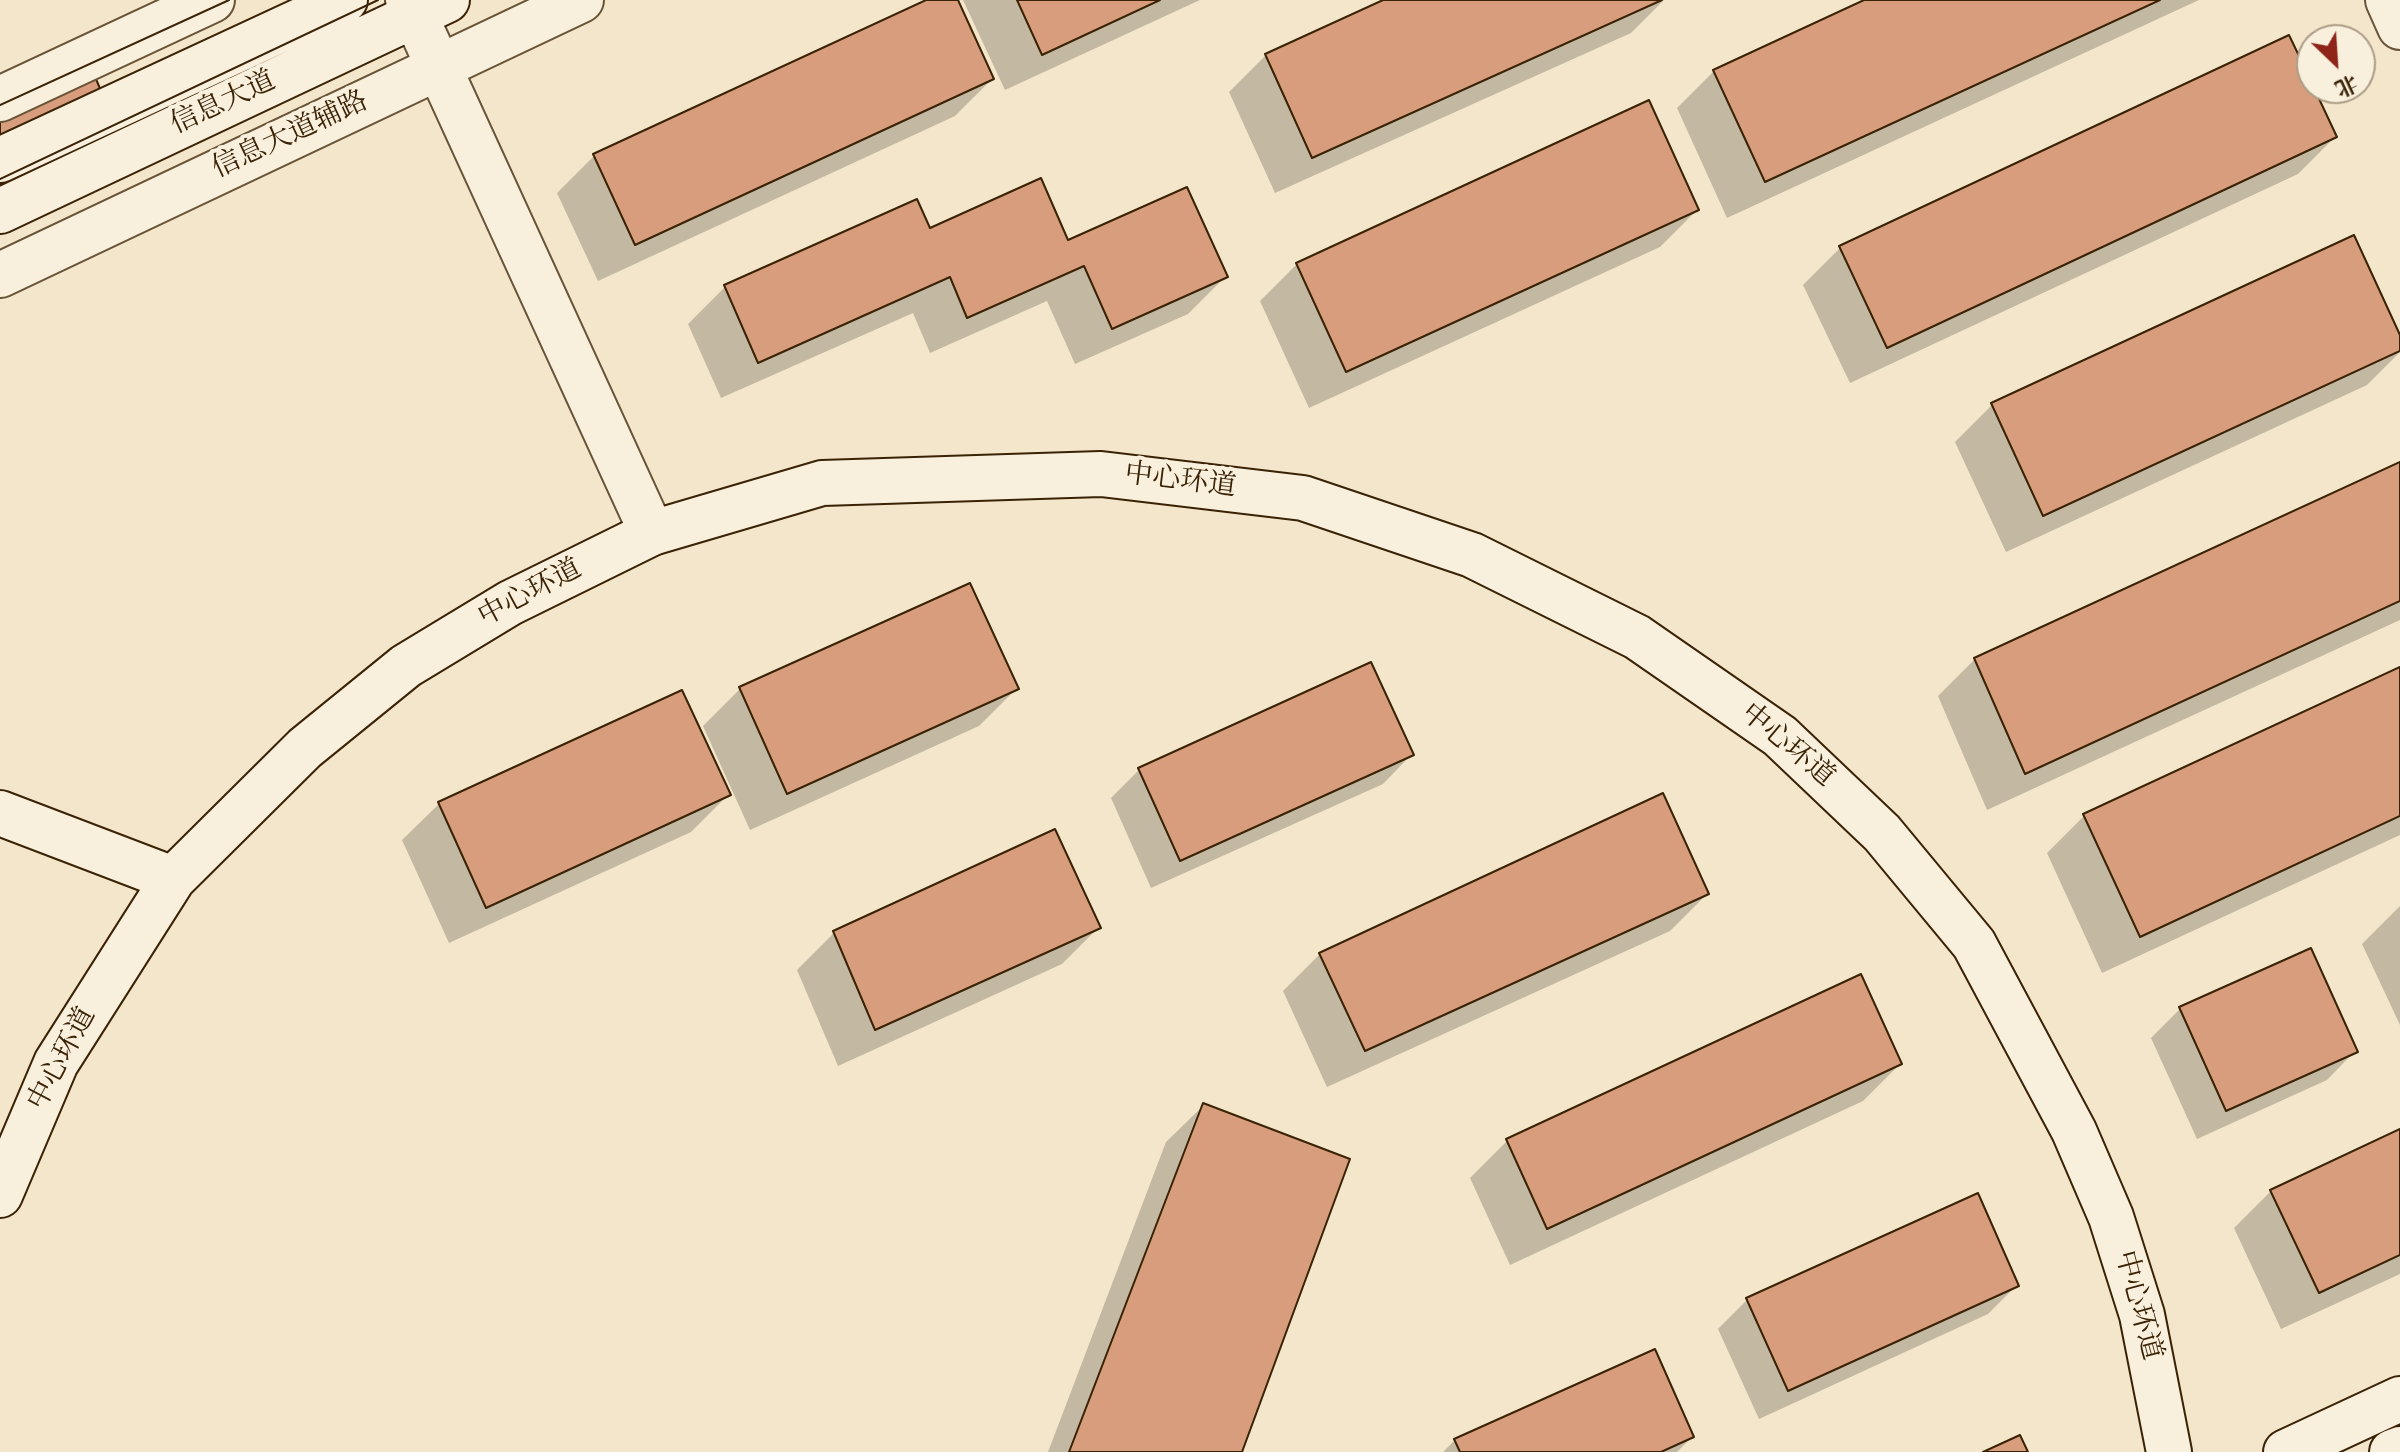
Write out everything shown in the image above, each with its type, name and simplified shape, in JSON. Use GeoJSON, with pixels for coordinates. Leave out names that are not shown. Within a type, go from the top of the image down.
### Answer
{"type":"FeatureCollection","features":[{"type":"Feature","properties":{"kind":"street"},"geometry":{"type":"LineString","coordinates":[[0,99],[212,0]]}},
{"type":"Feature","properties":{"kind":"street","name":"信息大道"},"geometry":{"type":"LineString","coordinates":[[0,160],[345,0]]}},
{"type":"Feature","properties":{"kind":"street","name":"信息大道辅路"},"geometry":{"type":"LineString","coordinates":[[0,275],[581,0]]}},
{"type":"Feature","properties":{"kind":"street"},"geometry":{"type":"LineString","coordinates":[[2388,0],[2400,27]]}},
{"type":"Feature","properties":{"kind":"street"},"geometry":{"type":"LineString","coordinates":[[424,5],[439,67],[652,533]]}},
{"type":"Feature","properties":{"kind":"street","name":"信息大道"},"geometry":{"type":"LineString","coordinates":[[0,211],[424,5]]}},
{"type":"Feature","properties":{"kind":"street","name":"中心环道"},"geometry":{"type":"LineString","coordinates":[[0,1195],[56,1063],[173,879],[305,748],[406,666],[510,603],[652,533],[822,483],[1101,474],[1303,498],[1472,555],[1637,637],[1780,736],[1882,833],[1974,944],[2074,1131],[2111,1217],[2142,1315],[2169,1452]]}},
{"type":"Feature","properties":{"kind":"street"},"geometry":{"type":"LineString","coordinates":[[0,813],[173,879]]}},
{"type":"Feature","properties":{"kind":"street"},"geometry":{"type":"LineString","coordinates":[[2286,1452],[2400,1399]]}},
{"type":"Feature","properties":{"kind":"street"},"geometry":{"type":"LineString","coordinates":[[2392,1452],[2400,1449]]}},
{"type":"Feature","properties":{"kind":"building"},"geometry":{"type":"Polygon","coordinates":[[[926,0],[958,0],[994,79],[635,245],[593,154],[926,0]]]}},
{"type":"Feature","properties":{"kind":"building"},"geometry":{"type":"Polygon","coordinates":[[[1017,0],[1160,0],[1042,55],[1017,0]]]}},
{"type":"Feature","properties":{"kind":"building"},"geometry":{"type":"Polygon","coordinates":[[[1383,0],[1662,0],[1312,158],[1265,54],[1383,0]]]}},
{"type":"Feature","properties":{"kind":"building"},"geometry":{"type":"Polygon","coordinates":[[[1864,0],[2160,0],[1765,182],[1713,70],[1864,0]]]}},
{"type":"Feature","properties":{"kind":"building"},"geometry":{"type":"Polygon","coordinates":[[[2289,35],[2296,50],[2296,104],[2322,104],[2337,137],[1887,348],[1839,246],[2289,35]]]}},
{"type":"Feature","properties":{"kind":"building"},"geometry":{"type":"Polygon","coordinates":[[[57,66],[96,79],[109,110],[93,144],[0,186],[0,91],[57,66]]]}},
{"type":"Feature","properties":{"kind":"building"},"geometry":{"type":"Polygon","coordinates":[[[1649,100],[1699,210],[1346,372],[1296,263],[1649,100]]]}},
{"type":"Feature","properties":{"kind":"building"},"geometry":{"type":"Polygon","coordinates":[[[1041,178],[1068,240],[1187,187],[1228,277],[1112,329],[1084,266],[967,318],[950,277],[758,363],[724,285],[917,199],[930,228],[1041,178]]]}},
{"type":"Feature","properties":{"kind":"building"},"geometry":{"type":"Polygon","coordinates":[[[2354,235],[2400,335],[2400,351],[2043,516],[1991,403],[2354,235]]]}},
{"type":"Feature","properties":{"kind":"building"},"geometry":{"type":"Polygon","coordinates":[[[2400,462],[2400,601],[2025,774],[1974,658],[2400,462]]]}},
{"type":"Feature","properties":{"kind":"building"},"geometry":{"type":"Polygon","coordinates":[[[970,583],[1019,689],[787,794],[739,687],[970,583]]]}},
{"type":"Feature","properties":{"kind":"building"},"geometry":{"type":"Polygon","coordinates":[[[1371,662],[1414,755],[1180,861],[1138,768],[1371,662]]]}},
{"type":"Feature","properties":{"kind":"building"},"geometry":{"type":"Polygon","coordinates":[[[2400,667],[2400,816],[2140,937],[2083,814],[2400,667]]]}},
{"type":"Feature","properties":{"kind":"building"},"geometry":{"type":"Polygon","coordinates":[[[682,690],[731,795],[486,908],[438,802],[682,690]]]}},
{"type":"Feature","properties":{"kind":"building"},"geometry":{"type":"Polygon","coordinates":[[[1663,793],[1709,894],[1365,1051],[1319,953],[1663,793]]]}},
{"type":"Feature","properties":{"kind":"building"},"geometry":{"type":"Polygon","coordinates":[[[1055,829],[1101,928],[875,1030],[833,931],[1055,829]]]}},
{"type":"Feature","properties":{"kind":"building"},"geometry":{"type":"Polygon","coordinates":[[[2311,948],[2358,1052],[2226,1111],[2179,1007],[2311,948]]]}},
{"type":"Feature","properties":{"kind":"building"},"geometry":{"type":"Polygon","coordinates":[[[1861,974],[1902,1064],[1547,1229],[1506,1139],[1861,974]]]}},
{"type":"Feature","properties":{"kind":"building"},"geometry":{"type":"Polygon","coordinates":[[[1203,1103],[1350,1159],[1242,1452],[1069,1452],[1203,1103]]]}},
{"type":"Feature","properties":{"kind":"building"},"geometry":{"type":"Polygon","coordinates":[[[2400,1129],[2400,1255],[2319,1293],[2270,1190],[2400,1129]]]}},
{"type":"Feature","properties":{"kind":"building"},"geometry":{"type":"Polygon","coordinates":[[[1978,1193],[2019,1286],[1788,1391],[1746,1298],[1978,1193]]]}},
{"type":"Feature","properties":{"kind":"building"},"geometry":{"type":"Polygon","coordinates":[[[1655,1349],[1694,1437],[1661,1452],[1460,1452],[1454,1439],[1655,1349]]]}},
{"type":"Feature","properties":{"kind":"building"},"geometry":{"type":"Polygon","coordinates":[[[2020,1435],[2028,1452],[1983,1452],[2020,1435]]]}},
{"type":"Feature","properties":{"kind":"tram line"},"geometry":{"type":"LineString","coordinates":[[0,105],[229,0]]}},
{"type":"Feature","properties":{"kind":"tram line"},"geometry":{"type":"LineString","coordinates":[[0,179],[378,0]]}}]}
